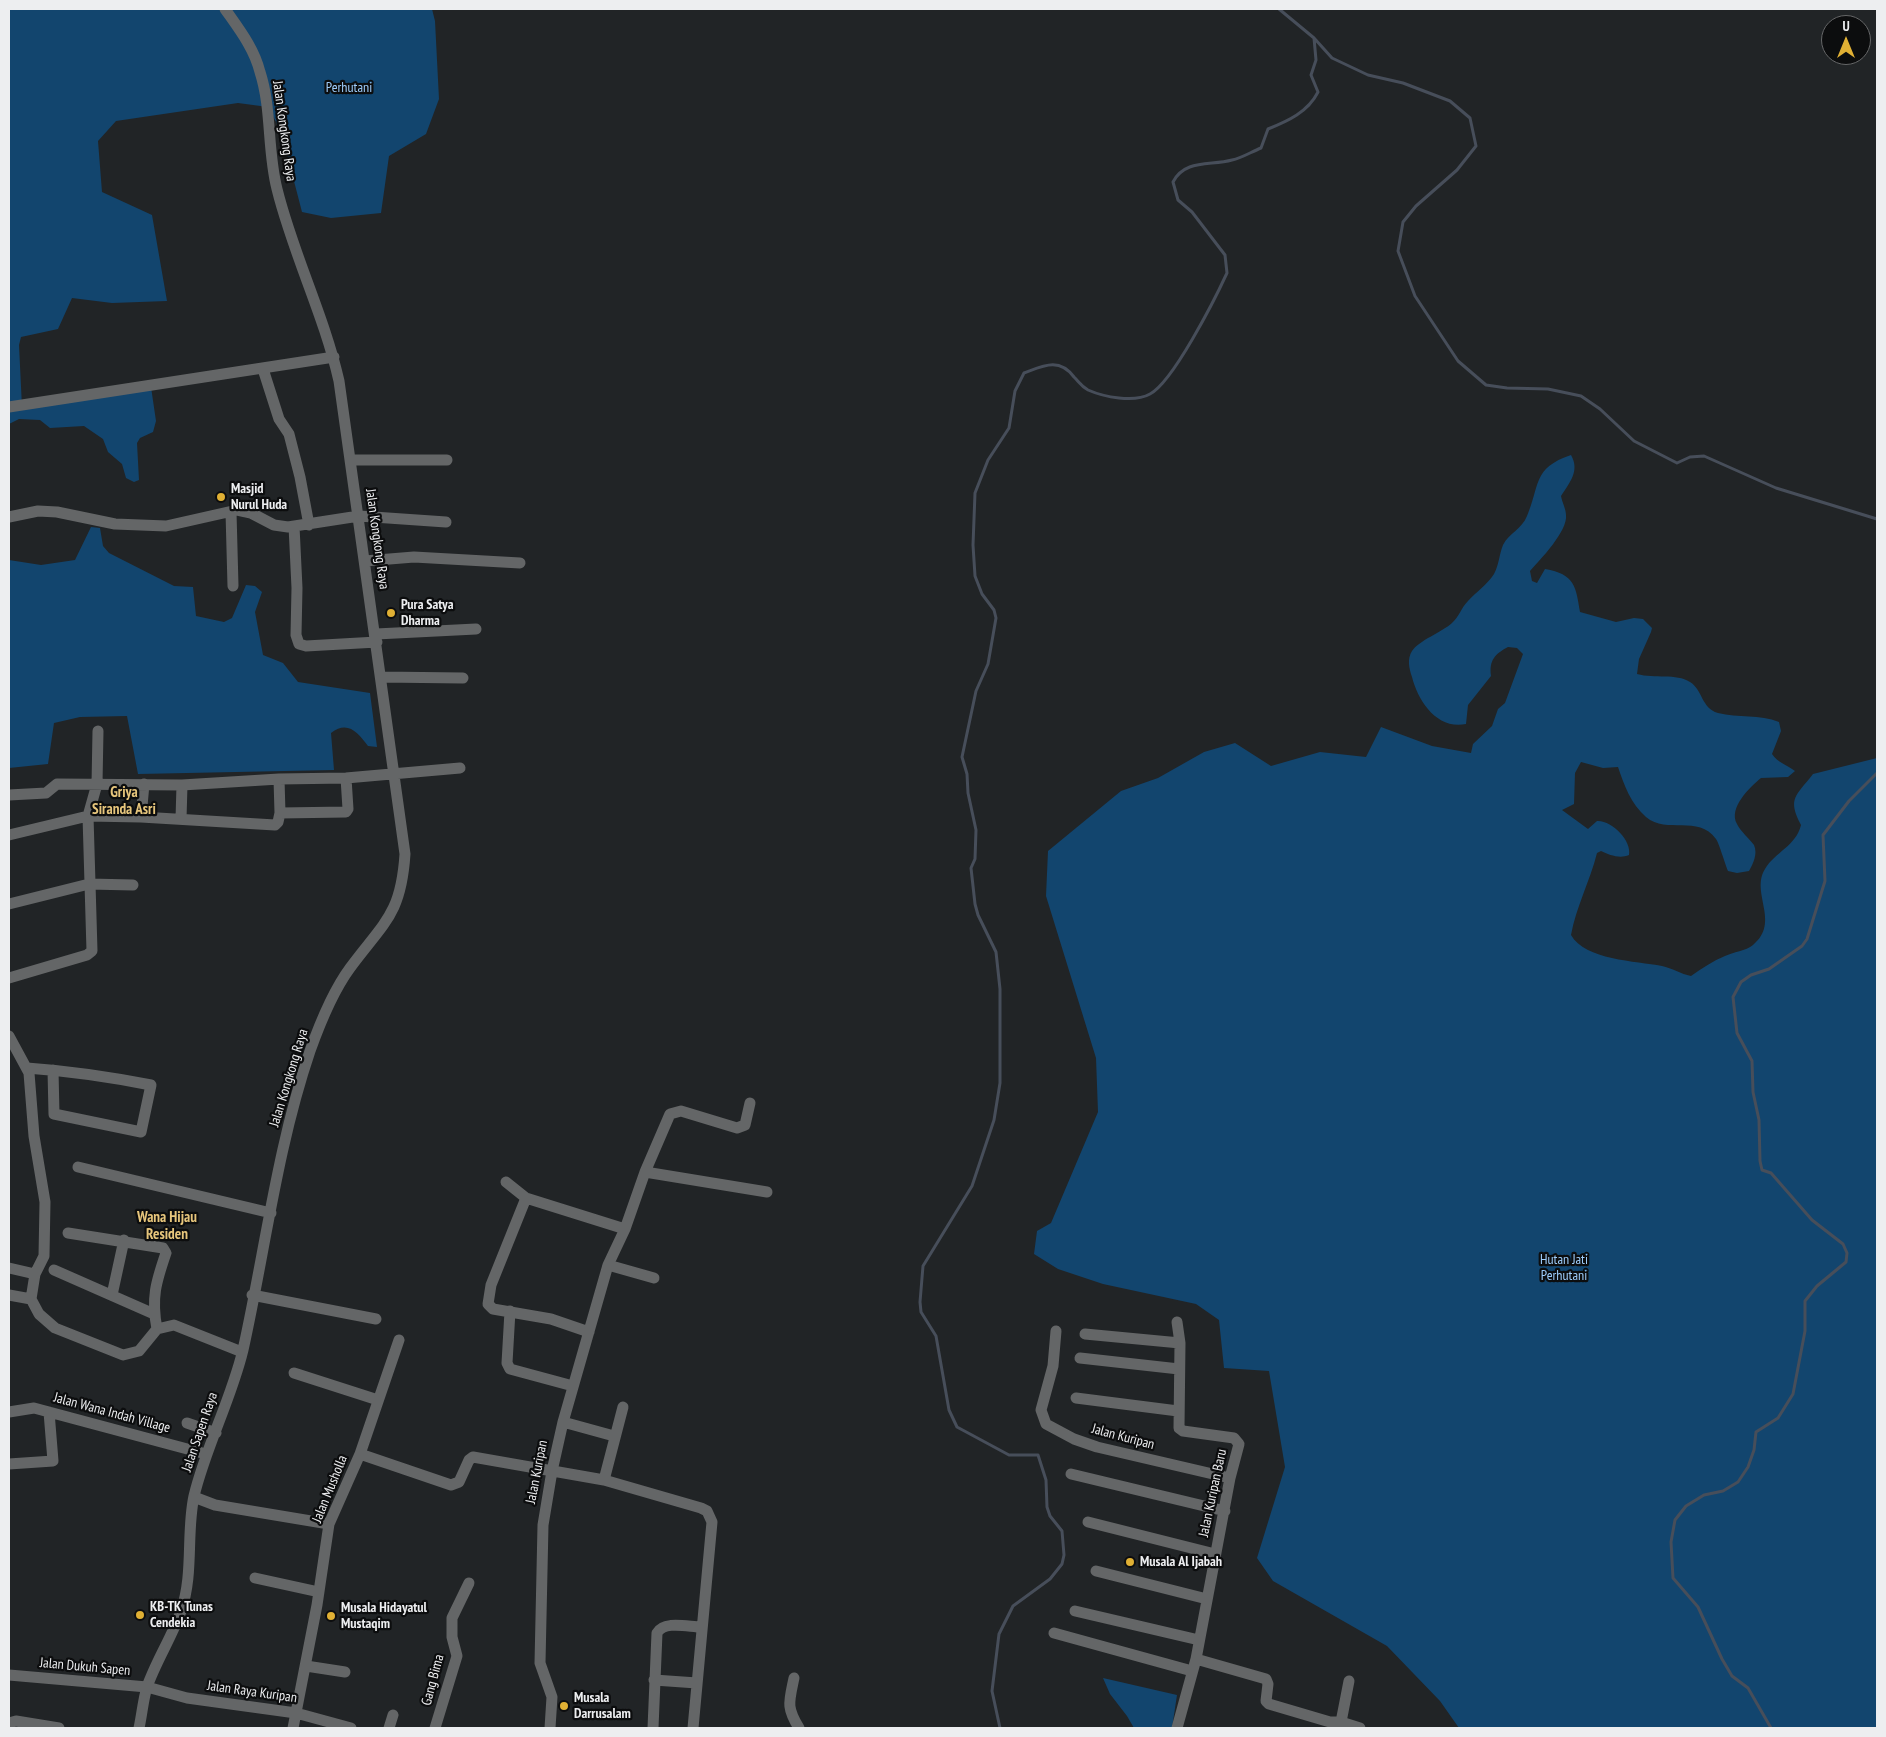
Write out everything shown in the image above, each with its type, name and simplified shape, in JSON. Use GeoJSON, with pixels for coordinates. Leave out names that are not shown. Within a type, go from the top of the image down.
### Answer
{"type":"FeatureCollection","features":[{"type":"Feature","properties":{"kind":"street","name":"Jalan Kongkong Raya"},"geometry":{"type":"LineString","coordinates":[[225,9],[253,52],[261,72],[266,100],[271,159],[277,188],[334,358],[351,460],[405,854],[404,878],[392,915],[349,969],[310,1050],[276,1183]]}},
{"type":"Feature","properties":{"kind":"street"},"geometry":{"type":"LineString","coordinates":[[9,407],[334,358]]}},
{"type":"Feature","properties":{"kind":"street"},"geometry":{"type":"LineString","coordinates":[[263,369],[279,419],[289,434],[300,477],[308,525]]}},
{"type":"Feature","properties":{"kind":"street"},"geometry":{"type":"LineString","coordinates":[[351,460],[447,460]]}},
{"type":"Feature","properties":{"kind":"street"},"geometry":{"type":"LineString","coordinates":[[9,517],[38,511],[114,524],[166,526],[244,511],[274,525],[308,525],[359,516],[446,522]]}},
{"type":"Feature","properties":{"kind":"street"},"geometry":{"type":"LineString","coordinates":[[231,512],[233,586]]}},
{"type":"Feature","properties":{"kind":"street"},"geometry":{"type":"LineString","coordinates":[[294,526],[297,588],[296,635],[299,644],[306,646],[476,629]]}},
{"type":"Feature","properties":{"kind":"street"},"geometry":{"type":"LineString","coordinates":[[365,561],[414,557],[520,563]]}},
{"type":"Feature","properties":{"kind":"street"},"geometry":{"type":"LineString","coordinates":[[381,677],[463,678]]}},
{"type":"Feature","properties":{"kind":"street"},"geometry":{"type":"LineString","coordinates":[[9,978],[87,956],[92,951],[88,816],[97,784],[98,731]]}},
{"type":"Feature","properties":{"kind":"street"},"geometry":{"type":"LineString","coordinates":[[9,795],[46,793],[57,784],[182,785],[279,779],[346,778],[394,772],[460,768]]}},
{"type":"Feature","properties":{"kind":"street"},"geometry":{"type":"LineString","coordinates":[[280,813],[346,812],[348,809],[346,778]]}},
{"type":"Feature","properties":{"kind":"street"},"geometry":{"type":"LineString","coordinates":[[9,835],[88,816],[142,817],[271,825],[278,822],[280,813],[279,779]]}},
{"type":"Feature","properties":{"kind":"street"},"geometry":{"type":"LineString","coordinates":[[142,817],[144,784]]}},
{"type":"Feature","properties":{"kind":"street"},"geometry":{"type":"LineString","coordinates":[[181,819],[182,785]]}},
{"type":"Feature","properties":{"kind":"street"},"geometry":{"type":"LineString","coordinates":[[9,904],[89,884],[134,885]]}},
{"type":"Feature","properties":{"kind":"street"},"geometry":{"type":"LineString","coordinates":[[9,1036],[28,1071],[34,1136],[45,1202],[44,1256],[35,1274],[31,1300],[38,1314],[55,1328],[123,1355],[139,1351],[157,1329],[174,1325],[242,1352]]}},
{"type":"Feature","properties":{"kind":"street"},"geometry":{"type":"LineString","coordinates":[[28,1071],[53,1070],[151,1085],[141,1132],[54,1114],[53,1070]]}},
{"type":"Feature","properties":{"kind":"street","name":"Jalan Kuripan"},"geometry":{"type":"LineString","coordinates":[[550,1728],[552,1697],[540,1663],[543,1525],[563,1422],[608,1265],[625,1229],[645,1172],[670,1114],[681,1111],[737,1128],[744,1125],[750,1103]]}},
{"type":"Feature","properties":{"kind":"street"},"geometry":{"type":"LineString","coordinates":[[78,1167],[271,1213]]}},
{"type":"Feature","properties":{"kind":"street"},"geometry":{"type":"LineString","coordinates":[[645,1172],[767,1192]]}},
{"type":"Feature","properties":{"kind":"street"},"geometry":{"type":"LineString","coordinates":[[506,1182],[526,1198],[625,1229]]}},
{"type":"Feature","properties":{"kind":"street","name":"Jalan Sapen Raya"},"geometry":{"type":"LineString","coordinates":[[148,1687],[181,1610],[189,1567],[188,1544],[194,1497],[206,1454],[216,1433],[242,1352],[276,1183]]}},
{"type":"Feature","properties":{"kind":"street"},"geometry":{"type":"LineString","coordinates":[[526,1198],[488,1296],[488,1304],[493,1309],[551,1319],[588,1332]]}},
{"type":"Feature","properties":{"kind":"street"},"geometry":{"type":"LineString","coordinates":[[68,1233],[159,1246],[165,1250],[156,1282],[152,1308],[157,1329]]}},
{"type":"Feature","properties":{"kind":"street"},"geometry":{"type":"LineString","coordinates":[[112,1296],[124,1240]]}},
{"type":"Feature","properties":{"kind":"street"},"geometry":{"type":"LineString","coordinates":[[608,1265],[654,1278]]}},
{"type":"Feature","properties":{"kind":"street"},"geometry":{"type":"LineString","coordinates":[[9,1268],[35,1274]]}},
{"type":"Feature","properties":{"kind":"street"},"geometry":{"type":"LineString","coordinates":[[54,1270],[154,1314]]}},
{"type":"Feature","properties":{"kind":"street"},"geometry":{"type":"LineString","coordinates":[[9,1294],[31,1300]]}},
{"type":"Feature","properties":{"kind":"street"},"geometry":{"type":"LineString","coordinates":[[252,1296],[376,1319]]}},
{"type":"Feature","properties":{"kind":"street"},"geometry":{"type":"LineString","coordinates":[[510,1311],[507,1363],[510,1369],[573,1386]]}},
{"type":"Feature","properties":{"kind":"street","name":"Jalan Kuripan Baru"},"geometry":{"type":"LineString","coordinates":[[1177,1322],[1180,1343],[1177,1424],[1183,1431],[1237,1440],[1239,1444],[1230,1478],[1196,1659],[1177,1728]]}},
{"type":"Feature","properties":{"kind":"street","name":"Jalan Kuripan"},"geometry":{"type":"LineString","coordinates":[[1056,1331],[1053,1366],[1041,1410],[1046,1424],[1074,1439],[1096,1447],[1230,1478]]}},
{"type":"Feature","properties":{"kind":"street"},"geometry":{"type":"LineString","coordinates":[[1085,1334],[1180,1343]]}},
{"type":"Feature","properties":{"kind":"street","name":"Jalan Musholla"},"geometry":{"type":"LineString","coordinates":[[296,1713],[319,1592],[329,1524],[360,1454],[398,1340]]}},
{"type":"Feature","properties":{"kind":"street"},"geometry":{"type":"LineString","coordinates":[[1080,1358],[1179,1369]]}},
{"type":"Feature","properties":{"kind":"street"},"geometry":{"type":"LineString","coordinates":[[294,1373],[378,1400]]}},
{"type":"Feature","properties":{"kind":"street"},"geometry":{"type":"LineString","coordinates":[[1076,1398],[1178,1411]]}},
{"type":"Feature","properties":{"kind":"street"},"geometry":{"type":"LineString","coordinates":[[604,1480],[623,1407]]}},
{"type":"Feature","properties":{"kind":"street","name":"Jalan Wana Indah Village"},"geometry":{"type":"LineString","coordinates":[[9,1412],[34,1408],[206,1454]]}},
{"type":"Feature","properties":{"kind":"street"},"geometry":{"type":"LineString","coordinates":[[9,1464],[53,1461],[49,1412]]}},
{"type":"Feature","properties":{"kind":"street"},"geometry":{"type":"LineString","coordinates":[[563,1422],[614,1436]]}},
{"type":"Feature","properties":{"kind":"street"},"geometry":{"type":"LineString","coordinates":[[187,1423],[216,1433]]}},
{"type":"Feature","properties":{"kind":"street"},"geometry":{"type":"LineString","coordinates":[[360,1454],[451,1484],[459,1482],[469,1460],[473,1457],[604,1480],[701,1508],[710,1516],[712,1522],[693,1728]]}},
{"type":"Feature","properties":{"kind":"street"},"geometry":{"type":"LineString","coordinates":[[1071,1474],[1224,1511]]}},
{"type":"Feature","properties":{"kind":"street"},"geometry":{"type":"LineString","coordinates":[[194,1497],[215,1505],[329,1524]]}},
{"type":"Feature","properties":{"kind":"street"},"geometry":{"type":"LineString","coordinates":[[1088,1522],[1215,1554]]}},
{"type":"Feature","properties":{"kind":"street"},"geometry":{"type":"LineString","coordinates":[[1096,1570],[1207,1599]]}},
{"type":"Feature","properties":{"kind":"street"},"geometry":{"type":"LineString","coordinates":[[255,1578],[319,1592]]}},
{"type":"Feature","properties":{"kind":"street","name":"Gang Bima"},"geometry":{"type":"LineString","coordinates":[[435,1728],[457,1656],[452,1637],[452,1618],[469,1583]]}},
{"type":"Feature","properties":{"kind":"street"},"geometry":{"type":"LineString","coordinates":[[1075,1611],[1199,1640]]}},
{"type":"Feature","properties":{"kind":"street"},"geometry":{"type":"LineString","coordinates":[[654,1728],[654,1680],[657,1633],[660,1628],[672,1625],[702,1628]]}},
{"type":"Feature","properties":{"kind":"street"},"geometry":{"type":"LineString","coordinates":[[1054,1633],[1192,1671]]}},
{"type":"Feature","properties":{"kind":"street"},"geometry":{"type":"LineString","coordinates":[[1196,1659],[1266,1679],[1268,1684],[1266,1701],[1269,1704],[1340,1725],[1360,1728]]}},
{"type":"Feature","properties":{"kind":"street"},"geometry":{"type":"LineString","coordinates":[[306,1666],[345,1672]]}},
{"type":"Feature","properties":{"kind":"street","name":"Jalan Dukuh Sapen"},"geometry":{"type":"LineString","coordinates":[[9,1675],[148,1687],[139,1728]]}},
{"type":"Feature","properties":{"kind":"street"},"geometry":{"type":"LineString","coordinates":[[794,1678],[788,1705],[790,1713],[799,1728]]}},
{"type":"Feature","properties":{"kind":"street"},"geometry":{"type":"LineString","coordinates":[[654,1680],[697,1683]]}},
{"type":"Feature","properties":{"kind":"street"},"geometry":{"type":"LineString","coordinates":[[1340,1725],[1349,1681]]}},
{"type":"Feature","properties":{"kind":"street","name":"Jalan Raya Kuripan"},"geometry":{"type":"LineString","coordinates":[[148,1687],[187,1698],[296,1713],[352,1728]]}},
{"type":"Feature","properties":{"kind":"street"},"geometry":{"type":"LineString","coordinates":[[294,1728],[296,1713]]}},
{"type":"Feature","properties":{"kind":"street"},"geometry":{"type":"LineString","coordinates":[[389,1728],[393,1715]]}},
{"type":"Feature","properties":{"kind":"street"},"geometry":{"type":"LineString","coordinates":[[9,1723],[16,1721],[59,1728]]}},
{"type":"Feature","properties":{"kind":"green space","name":"Perhutani"},"geometry":{"type":"Polygon","coordinates":[[[9,9],[432,9],[435,21],[439,99],[426,134],[389,156],[381,213],[331,218],[302,212],[281,131],[268,107],[238,103],[116,121],[98,141],[102,192],[152,215],[167,301],[112,303],[72,298],[58,329],[21,337],[19,345],[22,407],[151,387],[156,421],[153,432],[140,438],[137,443],[139,480],[134,482],[126,478],[122,464],[108,452],[103,439],[84,426],[50,428],[40,420],[19,419],[9,424],[9,9]]]}},
{"type":"Feature","properties":{"kind":"green space","name":"Hutan Jati Perhutani"},"geometry":{"type":"Polygon","coordinates":[[[1571,455],[1575,466],[1573,476],[1561,496],[1566,513],[1563,529],[1530,571],[1532,581],[1537,583],[1545,569],[1555,571],[1563,574],[1572,583],[1577,595],[1580,612],[1616,622],[1634,618],[1643,619],[1652,628],[1639,659],[1637,674],[1684,679],[1694,685],[1712,711],[1764,718],[1779,722],[1781,731],[1772,754],[1795,771],[1788,777],[1761,778],[1746,792],[1738,805],[1735,811],[1737,824],[1754,845],[1755,855],[1749,871],[1737,873],[1728,871],[1717,841],[1709,832],[1691,826],[1663,825],[1646,817],[1632,800],[1618,767],[1603,768],[1581,762],[1575,773],[1574,804],[1562,810],[1588,829],[1597,821],[1609,824],[1615,828],[1624,838],[1629,849],[1629,855],[1618,857],[1601,851],[1597,853],[1576,914],[1571,935],[1578,943],[1587,950],[1612,958],[1662,966],[1691,976],[1716,960],[1750,947],[1761,936],[1765,927],[1761,878],[1769,863],[1795,838],[1801,825],[1794,803],[1798,793],[1813,774],[1877,758],[1877,1728],[1459,1728],[1440,1701],[1387,1646],[1273,1581],[1257,1558],[1285,1467],[1269,1371],[1224,1368],[1219,1320],[1196,1304],[1103,1284],[1058,1269],[1034,1254],[1037,1231],[1051,1223],[1098,1112],[1096,1058],[1046,896],[1048,851],[1121,791],[1158,778],[1204,752],[1235,743],[1271,766],[1320,752],[1366,757],[1381,727],[1432,746],[1471,753],[1473,744],[1492,726],[1498,709],[1505,703],[1523,654],[1517,648],[1508,647],[1496,655],[1491,666],[1491,676],[1468,705],[1466,724],[1456,725],[1446,723],[1438,718],[1424,704],[1411,674],[1410,654],[1419,644],[1452,623],[1471,598],[1491,578],[1497,567],[1503,545],[1527,516],[1543,472],[1558,460],[1571,455]]]}},
{"type":"Feature","properties":{"kind":"green space"},"geometry":{"type":"Polygon","coordinates":[[[91,527],[100,528],[103,546],[109,553],[174,586],[193,587],[196,616],[224,622],[232,618],[246,585],[255,586],[262,592],[255,612],[263,655],[283,663],[298,682],[370,693],[377,747],[368,746],[352,730],[343,728],[331,733],[334,770],[138,774],[127,716],[80,717],[54,723],[48,764],[9,768],[9,560],[41,565],[75,560],[91,527]]]}},
{"type":"Feature","properties":{"kind":"green space"},"geometry":{"type":"Polygon","coordinates":[[[1103,1678],[1177,1695],[1172,1728],[1134,1728],[1110,1694],[1103,1678]]]}},
{"type":"Feature","properties":{"kind":"waterway"},"geometry":{"type":"LineString","coordinates":[[1279,9],[1314,38],[1332,58],[1368,75],[1403,83],[1450,101],[1470,118],[1476,146],[1457,170],[1416,206],[1403,222],[1398,251],[1415,296],[1458,361],[1486,385],[1507,388],[1548,389],[1581,396],[1600,409],[1634,441],[1677,463],[1690,457],[1704,456],[1776,488],[1877,519]]}},
{"type":"Feature","properties":{"kind":"waterway"},"geometry":{"type":"LineString","coordinates":[[1000,1728],[992,1691],[999,1634],[1013,1606],[1050,1579],[1062,1564],[1064,1555],[1062,1531],[1050,1516],[1047,1507],[1046,1480],[1038,1455],[1009,1455],[957,1427],[949,1410],[936,1336],[921,1312],[920,1302],[923,1266],[972,1186],[994,1120],[1000,1083],[1000,989],[996,952],[978,915],[975,904],[971,868],[975,859],[976,830],[968,793],[967,774],[962,757],[976,691],[988,664],[996,618],[994,610],[982,594],[975,576],[973,545],[975,493],[988,460],[1009,428],[1015,391],[1024,373],[1044,366],[1057,365],[1068,371],[1088,390],[1110,397],[1128,399],[1150,394],[1170,374],[1193,339],[1227,273],[1225,255],[1192,212],[1178,200],[1173,182],[1178,175],[1191,167],[1236,159],[1261,148],[1268,129],[1290,119],[1309,105],[1318,92],[1311,75],[1316,60],[1314,38]]}},
{"type":"Feature","properties":{"kind":"waterway"},"geometry":{"type":"LineString","coordinates":[[1771,1728],[1748,1688],[1732,1676],[1698,1607],[1673,1578],[1671,1542],[1675,1520],[1686,1506],[1704,1495],[1723,1491],[1738,1482],[1748,1467],[1754,1450],[1756,1432],[1778,1418],[1793,1394],[1805,1331],[1805,1301],[1817,1286],[1846,1262],[1847,1253],[1843,1244],[1812,1220],[1771,1173],[1762,1170],[1759,1120],[1753,1092],[1752,1061],[1737,1033],[1733,997],[1741,982],[1751,975],[1769,969],[1802,946],[1807,939],[1825,881],[1823,835],[1849,801],[1877,773]]}},
{"type":"Feature","properties":{"kind":"place","name":"Masjid Nurul Huda"},"geometry":{"type":"Point","coordinates":[221,497]}},
{"type":"Feature","properties":{"kind":"place","name":"Pura Satya Dharma"},"geometry":{"type":"Point","coordinates":[391,613]}},
{"type":"Feature","properties":{"kind":"place","name":"Musala Al Ijabah"},"geometry":{"type":"Point","coordinates":[1130,1562]}},
{"type":"Feature","properties":{"kind":"place","name":"KB-TK Tunas Cendekia"},"geometry":{"type":"Point","coordinates":[140,1615]}},
{"type":"Feature","properties":{"kind":"place","name":"Musala Hidayatul Mustaqim"},"geometry":{"type":"Point","coordinates":[331,1616]}},
{"type":"Feature","properties":{"kind":"place","name":"Musala Darrusalam"},"geometry":{"type":"Point","coordinates":[564,1706]}},
{"type":"Feature","properties":{"kind":"district","name":"Griya Siranda Asri"},"geometry":{"type":"Point","coordinates":[124,802]}},
{"type":"Feature","properties":{"kind":"district","name":"Wana Hijau Residen"},"geometry":{"type":"Point","coordinates":[167,1226]}}]}
